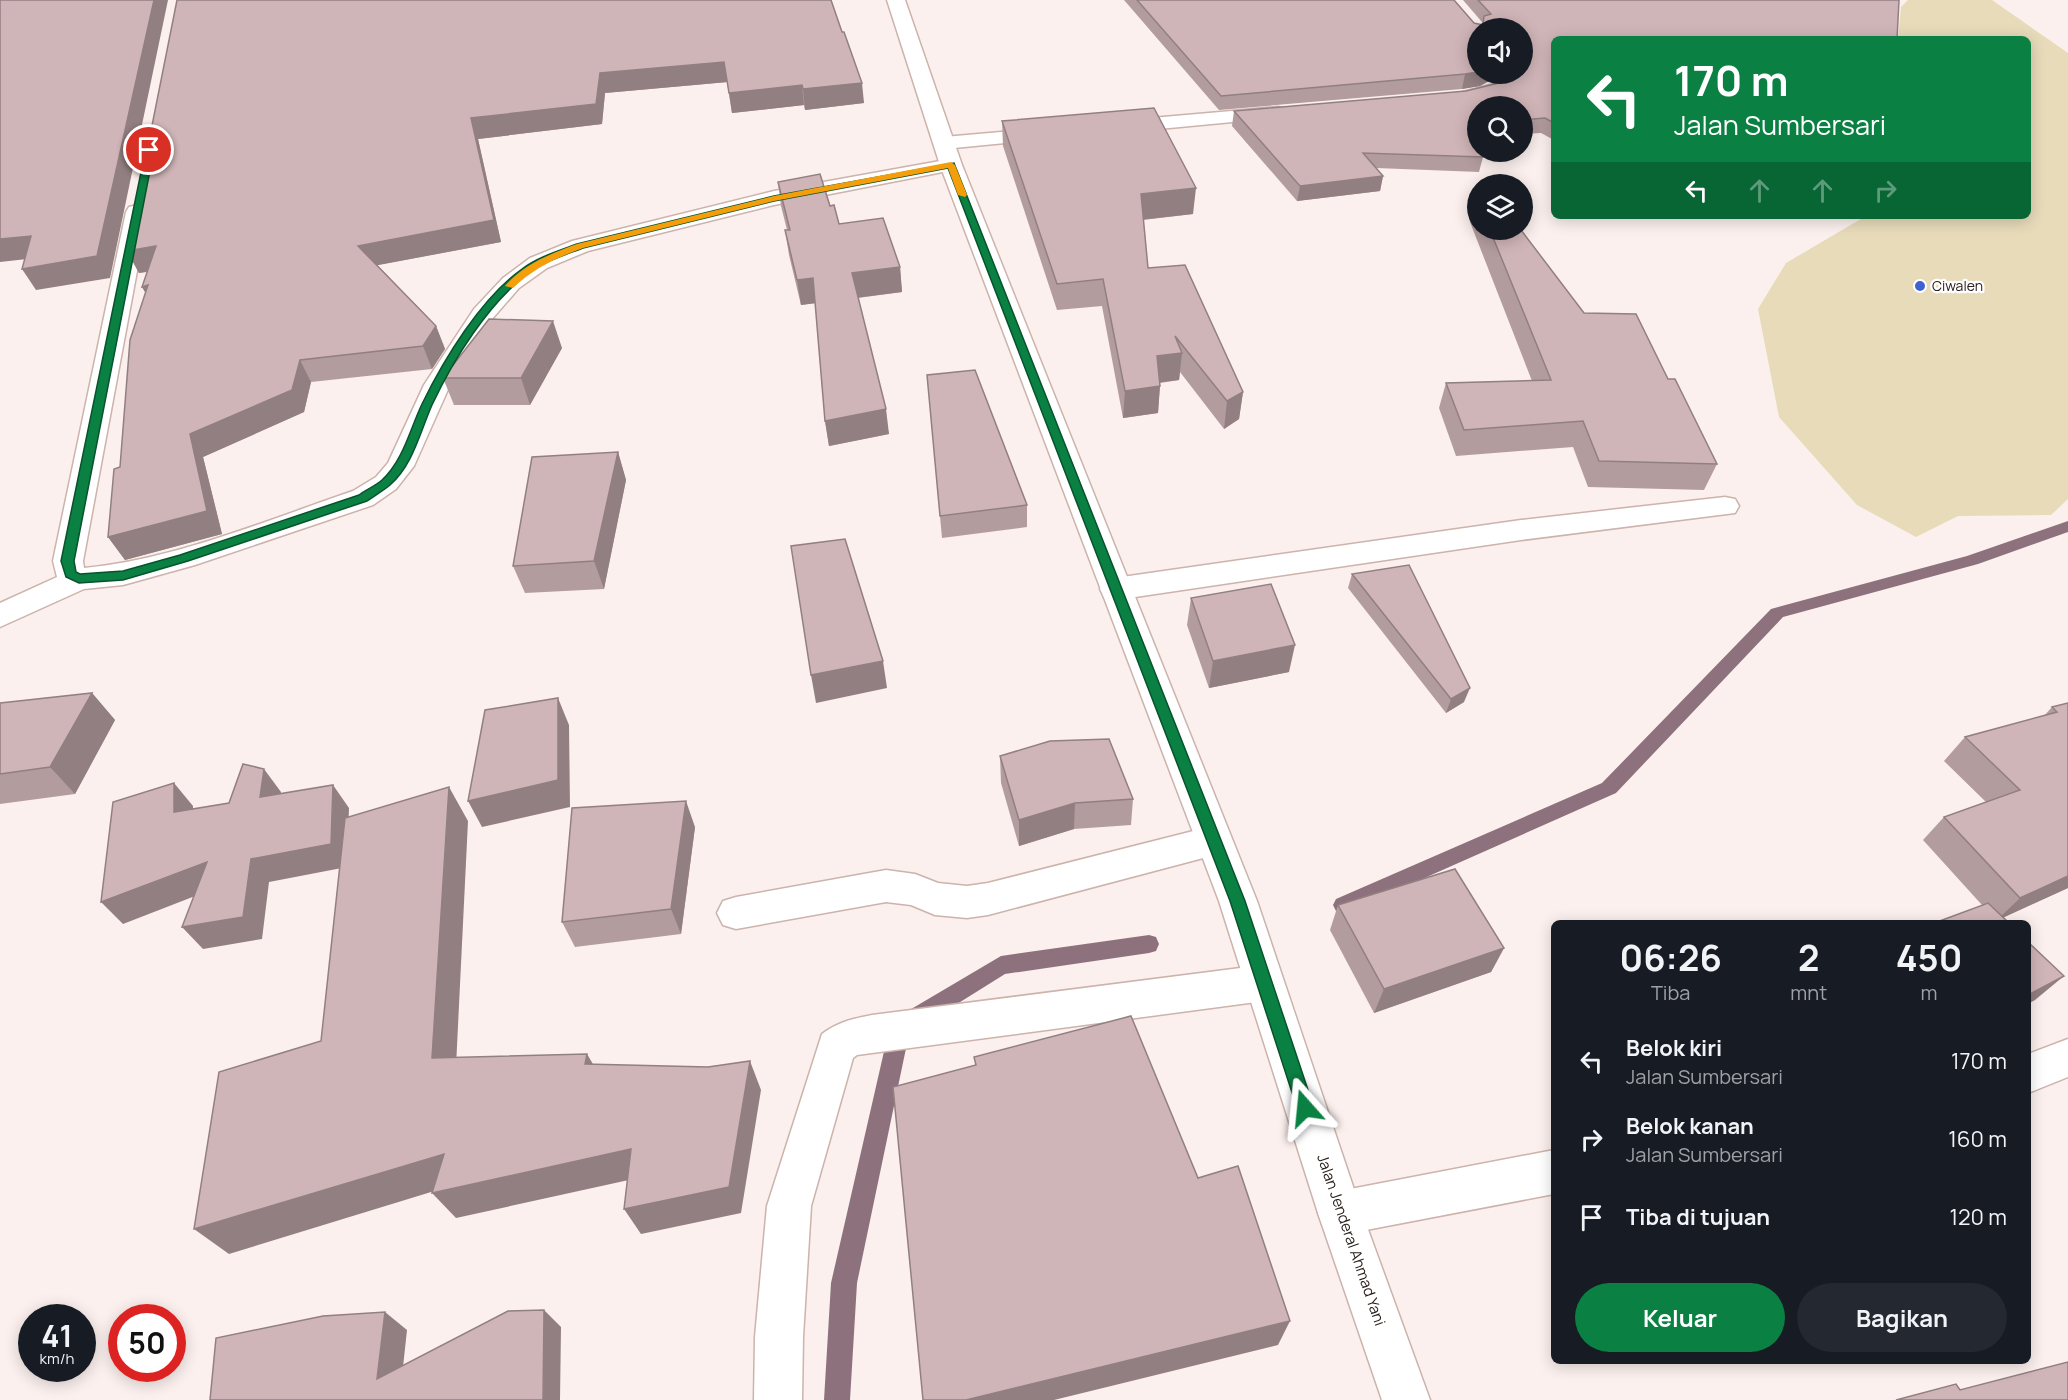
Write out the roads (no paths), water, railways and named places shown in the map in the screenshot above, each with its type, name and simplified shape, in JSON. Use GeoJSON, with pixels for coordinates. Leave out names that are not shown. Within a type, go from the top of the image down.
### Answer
{"type":"FeatureCollection","features":[{"type":"Feature","properties":{"kind":"street","name":"Jalan Jenderal Ahmad Yani"},"geometry":{"type":"LineString","coordinates":[[896,0],[947,154],[1238,901],[1340,1213],[1406,1400]]}},
{"type":"Feature","properties":{"kind":"street"},"geometry":{"type":"LineString","coordinates":[[1445,99],[1480,95],[1501,88],[1505,84]]}},
{"type":"Feature","properties":{"kind":"street"},"geometry":{"type":"LineString","coordinates":[[1099,129],[1296,112]]}},
{"type":"Feature","properties":{"kind":"street"},"geometry":{"type":"LineString","coordinates":[[0,616],[79,579],[123,575],[184,558],[363,498],[386,482],[402,463],[428,404],[461,342],[502,293],[526,271],[551,257],[580,246],[947,154],[1064,132]]}},
{"type":"Feature","properties":{"kind":"street"},"geometry":{"type":"LineString","coordinates":[[79,579],[70,574],[68,561],[141,192]]}},
{"type":"Feature","properties":{"kind":"street"},"geometry":{"type":"LineString","coordinates":[[1115,589],[1521,530],[1725,506]]}},
{"type":"Feature","properties":{"kind":"street"},"geometry":{"type":"LineString","coordinates":[[736,913],[886,886],[915,890],[935,899],[967,902],[1215,845]]}},
{"type":"Feature","properties":{"kind":"street"},"geometry":{"type":"LineString","coordinates":[[778,1400],[779,1337],[789,1206],[836,1047],[848,1038],[872,1034],[1262,976]]}},
{"type":"Feature","properties":{"kind":"street"},"geometry":{"type":"LineString","coordinates":[[2031,1073],[2068,1058]]}},
{"type":"Feature","properties":{"kind":"street"},"geometry":{"type":"LineString","coordinates":[[1340,1213],[1551,1173]]}},
{"type":"Feature","properties":{"kind":"waterway"},"geometry":{"type":"LineString","coordinates":[[1343,905],[1609,788],[1777,613],[1972,560],[2068,526]]}},
{"type":"Feature","properties":{"kind":"waterway"},"geometry":{"type":"LineString","coordinates":[[837,1400],[844,1283],[899,1028],[1001,965],[1149,944]]}},
{"type":"Feature","properties":{"kind":"place","name":"Ciwalen"},"geometry":{"type":"Point","coordinates":[1920,286]}}]}
